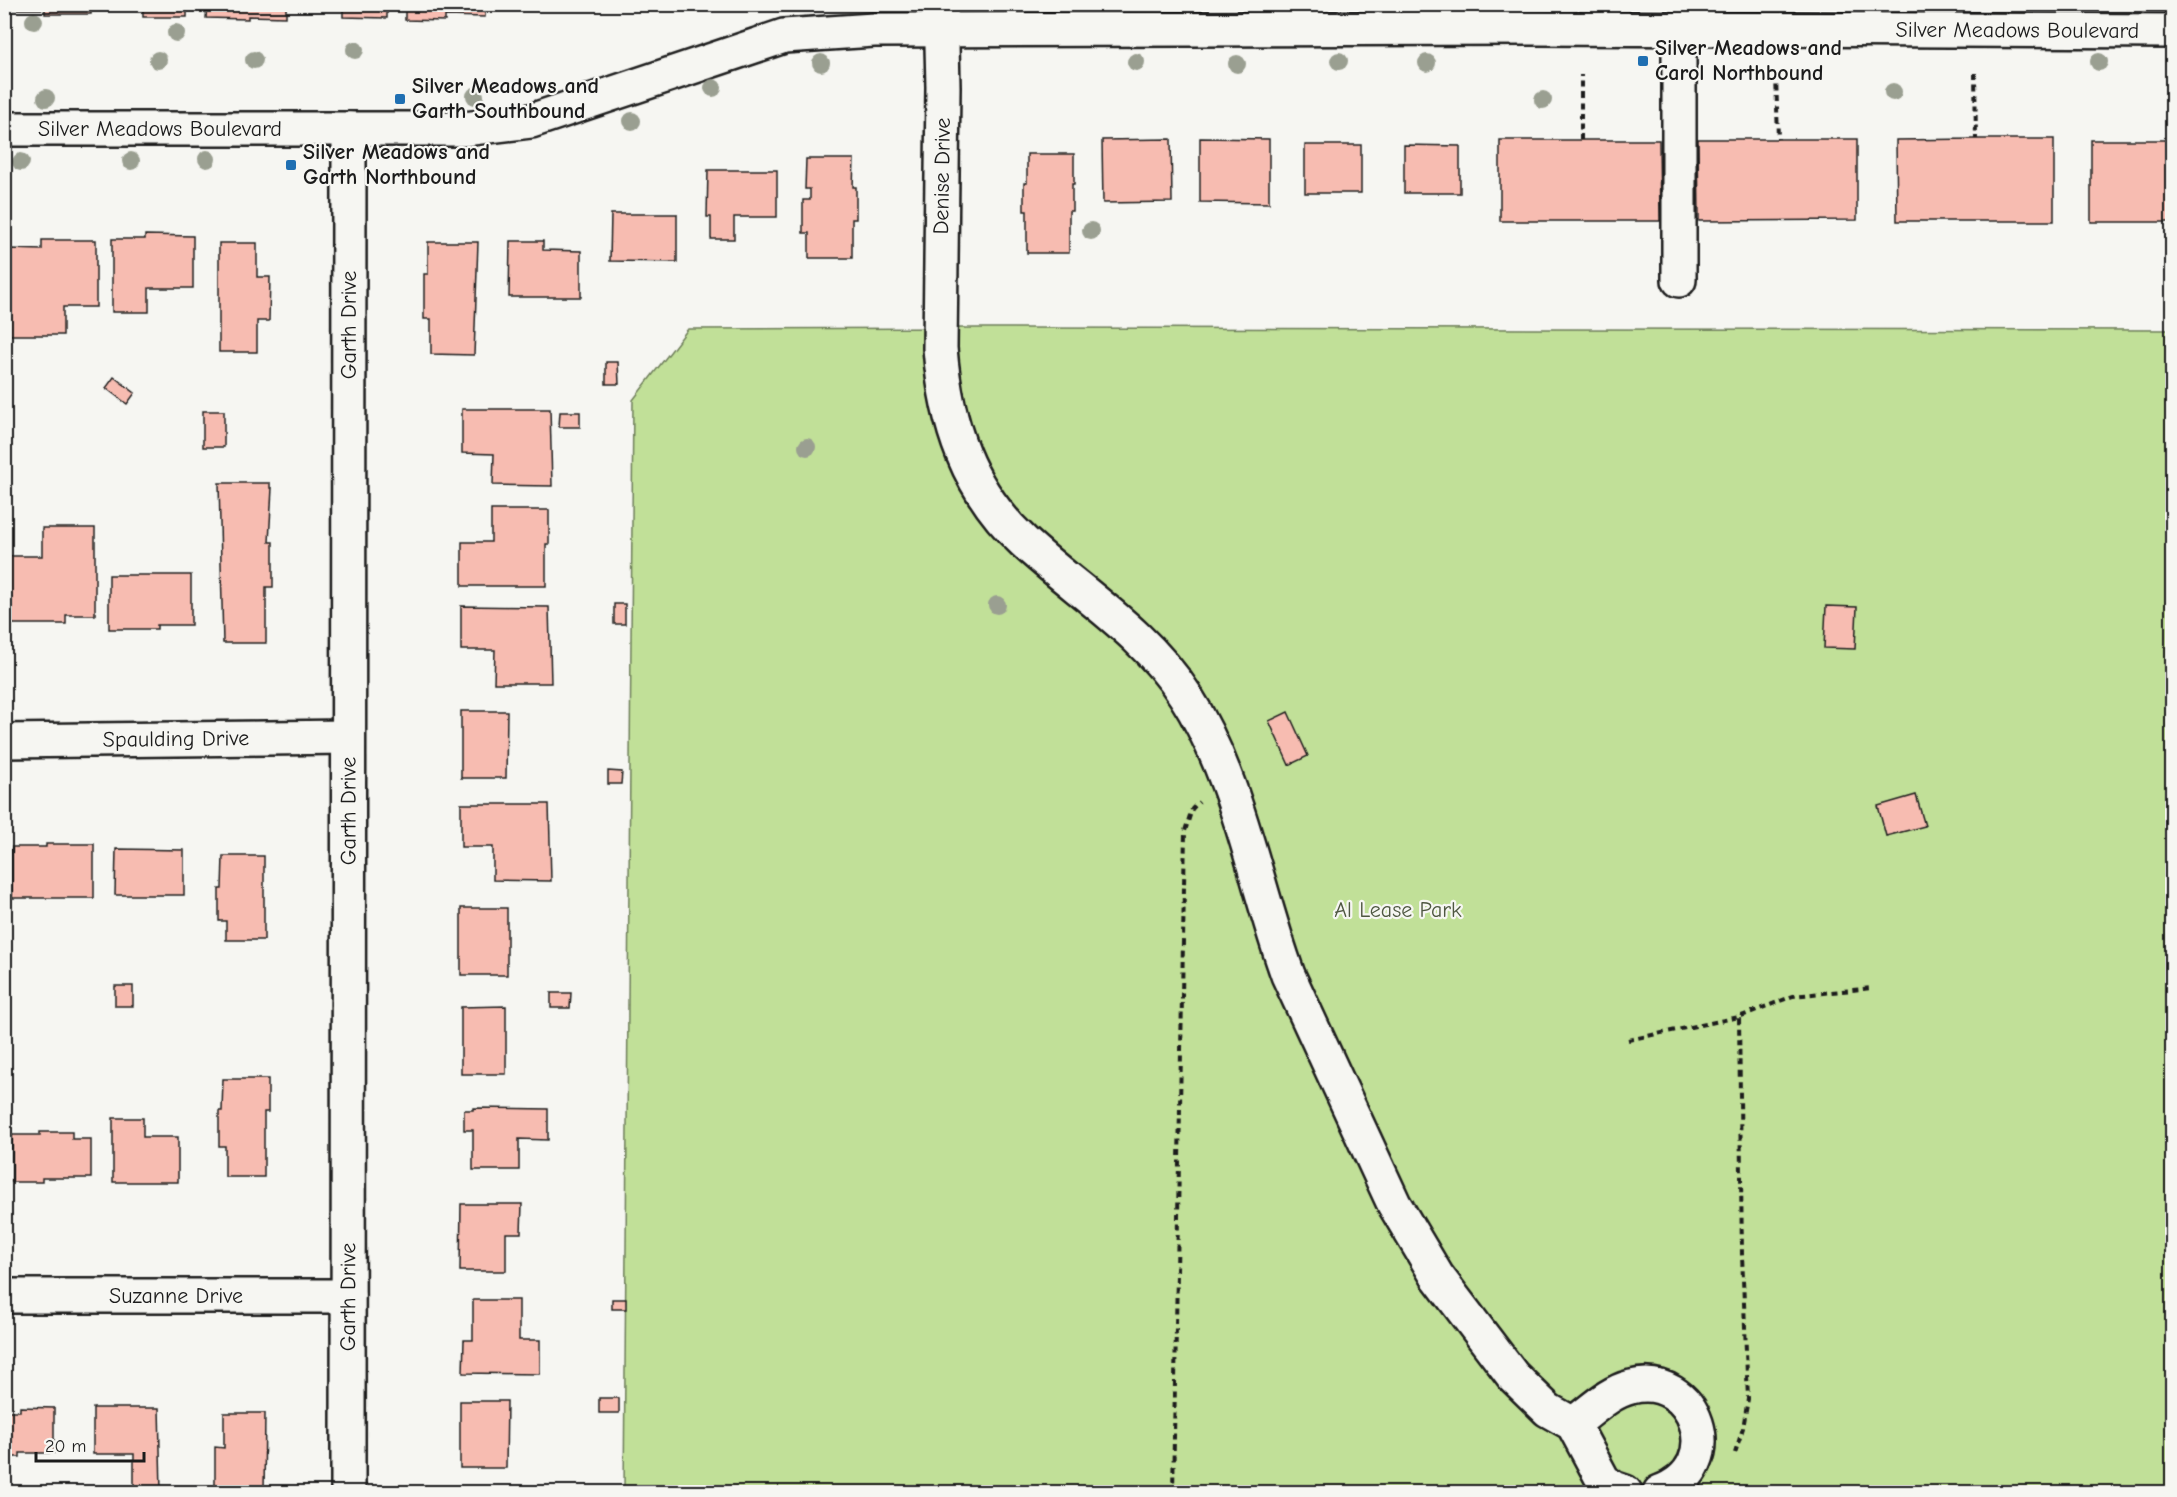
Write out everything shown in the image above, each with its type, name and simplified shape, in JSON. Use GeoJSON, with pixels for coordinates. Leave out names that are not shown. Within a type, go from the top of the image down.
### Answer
{"type":"FeatureCollection","features":[{"type":"Feature","properties":{"kind":"street","name":"Silver Meadows Boulevard"},"geometry":{"type":"LineString","coordinates":[[4,129],[464,129],[531,121],[784,36],[874,30],[941,17],[1532,16],[1679,30],[1858,17],[2172,31]]}},
{"type":"Feature","properties":{"kind":"street","name":"Denise Drive"},"geometry":{"type":"LineString","coordinates":[[941,17],[940,348],[949,414],[961,451],[976,482],[995,509],[1024,542],[1125,626],[1157,658],[1184,694],[1206,732],[1224,776],[1288,975],[1394,1204],[1437,1276],[1513,1376],[1548,1410],[1573,1424]]}},
{"type":"Feature","properties":{"kind":"street"},"geometry":{"type":"LineString","coordinates":[[1679,30],[1679,280]]}},
{"type":"Feature","properties":{"kind":"street","name":"Garth Drive"},"geometry":{"type":"LineString","coordinates":[[348,1492],[349,129]]}},
{"type":"Feature","properties":{"kind":"street","name":"Spaulding Drive"},"geometry":{"type":"LineString","coordinates":[[4,741],[348,737]]}},
{"type":"Feature","properties":{"kind":"street","name":"Suzanne Drive"},"geometry":{"type":"LineString","coordinates":[[4,1296],[348,1296]]}},
{"type":"Feature","properties":{"kind":"street"},"geometry":{"type":"LineString","coordinates":[[1625,1492],[1603,1480],[1573,1424],[1615,1393],[1642,1385],[1661,1388],[1672,1393],[1693,1414],[1699,1432],[1699,1452],[1693,1468],[1675,1487],[1660,1492]]}},
{"type":"Feature","properties":{"kind":"path"},"geometry":{"type":"LineString","coordinates":[[2168,72],[2170,140]]}},
{"type":"Feature","properties":{"kind":"path"},"geometry":{"type":"LineString","coordinates":[[1975,73],[1976,139]]}},
{"type":"Feature","properties":{"kind":"path"},"geometry":{"type":"LineString","coordinates":[[1581,75],[1581,140]]}},
{"type":"Feature","properties":{"kind":"path"},"geometry":{"type":"LineString","coordinates":[[1776,75],[1778,139]]}},
{"type":"Feature","properties":{"kind":"path"},"geometry":{"type":"LineString","coordinates":[[1173,1492],[1185,831],[1192,809],[1224,776]]}},
{"type":"Feature","properties":{"kind":"path"},"geometry":{"type":"LineString","coordinates":[[1628,1040],[1739,1017],[1793,996],[1872,988]]}},
{"type":"Feature","properties":{"kind":"path"},"geometry":{"type":"LineString","coordinates":[[1734,1456],[1743,1428],[1748,1399],[1742,1255],[1739,1017]]}},
{"type":"Feature","properties":{"kind":"green space","name":"Al Lease Park"},"geometry":{"type":"Polygon","coordinates":[[[688,329],[2172,330],[2172,1492],[624,1492],[633,400],[688,329]]]}},
{"type":"Feature","properties":{"kind":"building"},"geometry":{"type":"Polygon","coordinates":[[[11,4],[91,4],[91,14],[45,14],[45,9],[11,9],[11,4]]]}},
{"type":"Feature","properties":{"kind":"building"},"geometry":{"type":"Polygon","coordinates":[[[112,4],[187,4],[187,17],[143,17],[143,7],[112,6],[112,4]]]}},
{"type":"Feature","properties":{"kind":"building"},"geometry":{"type":"Polygon","coordinates":[[[207,4],[286,4],[286,17],[206,18],[207,4]]]}},
{"type":"Feature","properties":{"kind":"building"},"geometry":{"type":"Polygon","coordinates":[[[310,4],[387,4],[387,18],[343,17],[343,7],[310,7],[310,4]]]}},
{"type":"Feature","properties":{"kind":"building"},"geometry":{"type":"Polygon","coordinates":[[[405,4],[485,4],[485,17],[445,16],[445,21],[405,20],[405,4]]]}},
{"type":"Feature","properties":{"kind":"building"},"geometry":{"type":"Polygon","coordinates":[[[1200,138],[1269,139],[1269,203],[1200,202],[1200,138]]]}},
{"type":"Feature","properties":{"kind":"building"},"geometry":{"type":"Polygon","coordinates":[[[1171,139],[1172,202],[1103,203],[1102,140],[1171,139]]]}},
{"type":"Feature","properties":{"kind":"building"},"geometry":{"type":"Polygon","coordinates":[[[1698,139],[1857,139],[1857,220],[1699,221],[1698,139]]]}},
{"type":"Feature","properties":{"kind":"building"},"geometry":{"type":"Polygon","coordinates":[[[2054,139],[2054,221],[1897,221],[1896,140],[2054,139]]]}},
{"type":"Feature","properties":{"kind":"building"},"geometry":{"type":"Polygon","coordinates":[[[1500,140],[1659,140],[1660,221],[1500,221],[1500,140]]]}},
{"type":"Feature","properties":{"kind":"building"},"geometry":{"type":"Polygon","coordinates":[[[2091,140],[2172,140],[2172,222],[2091,222],[2091,140]]]}},
{"type":"Feature","properties":{"kind":"building"},"geometry":{"type":"Polygon","coordinates":[[[1305,145],[1361,145],[1361,193],[1305,193],[1305,145]]]}},
{"type":"Feature","properties":{"kind":"building"},"geometry":{"type":"Polygon","coordinates":[[[1404,145],[1460,146],[1460,193],[1404,193],[1404,145]]]}},
{"type":"Feature","properties":{"kind":"building"},"geometry":{"type":"Polygon","coordinates":[[[1027,154],[1074,154],[1072,211],[1069,211],[1069,253],[1027,253],[1024,183],[1027,183],[1027,154]]]}},
{"type":"Feature","properties":{"kind":"building"},"geometry":{"type":"Polygon","coordinates":[[[806,159],[854,159],[853,187],[856,187],[856,219],[852,219],[852,258],[809,258],[809,233],[803,233],[803,200],[810,200],[810,189],[805,189],[806,159]]]}},
{"type":"Feature","properties":{"kind":"building"},"geometry":{"type":"Polygon","coordinates":[[[708,170],[777,170],[777,217],[734,217],[734,239],[711,239],[711,217],[707,217],[708,170]]]}},
{"type":"Feature","properties":{"kind":"building"},"geometry":{"type":"Polygon","coordinates":[[[611,214],[677,214],[677,262],[610,261],[611,214]]]}},
{"type":"Feature","properties":{"kind":"building"},"geometry":{"type":"Polygon","coordinates":[[[145,235],[193,236],[193,288],[149,288],[149,312],[112,312],[112,239],[145,239],[145,235]]]}},
{"type":"Feature","properties":{"kind":"building"},"geometry":{"type":"Polygon","coordinates":[[[42,240],[96,240],[96,307],[63,307],[63,335],[10,335],[10,249],[42,250],[42,240]]]}},
{"type":"Feature","properties":{"kind":"building"},"geometry":{"type":"Polygon","coordinates":[[[510,241],[543,241],[543,250],[581,251],[581,297],[509,297],[510,241]]]}},
{"type":"Feature","properties":{"kind":"building"},"geometry":{"type":"Polygon","coordinates":[[[428,242],[478,242],[474,355],[431,354],[431,319],[424,319],[424,274],[428,274],[428,242]]]}},
{"type":"Feature","properties":{"kind":"building"},"geometry":{"type":"Polygon","coordinates":[[[219,243],[257,243],[257,277],[270,277],[269,321],[257,321],[257,352],[219,352],[219,243]]]}},
{"type":"Feature","properties":{"kind":"building"},"geometry":{"type":"Polygon","coordinates":[[[606,362],[618,362],[619,384],[606,384],[606,362]]]}},
{"type":"Feature","properties":{"kind":"building"},"geometry":{"type":"Polygon","coordinates":[[[114,377],[135,393],[127,404],[106,388],[114,377]]]}},
{"type":"Feature","properties":{"kind":"building"},"geometry":{"type":"Polygon","coordinates":[[[462,409],[550,409],[552,486],[493,485],[494,454],[462,453],[462,409]]]}},
{"type":"Feature","properties":{"kind":"building"},"geometry":{"type":"Polygon","coordinates":[[[203,411],[224,411],[224,447],[203,447],[203,411]]]}},
{"type":"Feature","properties":{"kind":"building"},"geometry":{"type":"Polygon","coordinates":[[[560,412],[580,412],[580,427],[559,427],[560,412]]]}},
{"type":"Feature","properties":{"kind":"building"},"geometry":{"type":"Polygon","coordinates":[[[219,483],[270,483],[270,488],[272,488],[269,542],[273,542],[273,587],[266,587],[266,643],[223,643],[219,483]]]}},
{"type":"Feature","properties":{"kind":"building"},"geometry":{"type":"Polygon","coordinates":[[[491,510],[549,510],[546,586],[462,586],[462,542],[491,542],[491,510]]]}},
{"type":"Feature","properties":{"kind":"building"},"geometry":{"type":"Polygon","coordinates":[[[42,528],[95,528],[95,615],[66,615],[66,624],[10,624],[10,556],[42,556],[42,528]]]}},
{"type":"Feature","properties":{"kind":"building"},"geometry":{"type":"Polygon","coordinates":[[[109,575],[191,575],[191,625],[157,625],[157,629],[109,629],[109,575]]]}},
{"type":"Feature","properties":{"kind":"building"},"geometry":{"type":"Polygon","coordinates":[[[614,604],[625,604],[625,624],[614,624],[614,604]]]}},
{"type":"Feature","properties":{"kind":"building"},"geometry":{"type":"Polygon","coordinates":[[[461,606],[549,607],[551,683],[494,683],[495,650],[461,650],[461,606]]]}},
{"type":"Feature","properties":{"kind":"building"},"geometry":{"type":"Polygon","coordinates":[[[1826,606],[1857,607],[1855,649],[1824,648],[1826,606]]]}},
{"type":"Feature","properties":{"kind":"building"},"geometry":{"type":"Polygon","coordinates":[[[461,711],[507,711],[506,778],[461,778],[461,711]]]}},
{"type":"Feature","properties":{"kind":"building"},"geometry":{"type":"Polygon","coordinates":[[[1288,712],[1308,756],[1289,765],[1269,721],[1288,712]]]}},
{"type":"Feature","properties":{"kind":"building"},"geometry":{"type":"Polygon","coordinates":[[[608,771],[622,772],[621,784],[608,784],[608,771]]]}},
{"type":"Feature","properties":{"kind":"building"},"geometry":{"type":"Polygon","coordinates":[[[1916,795],[1925,826],[1886,836],[1878,806],[1916,795]]]}},
{"type":"Feature","properties":{"kind":"building"},"geometry":{"type":"Polygon","coordinates":[[[461,804],[549,804],[551,881],[493,880],[493,847],[461,847],[461,804]]]}},
{"type":"Feature","properties":{"kind":"building"},"geometry":{"type":"Polygon","coordinates":[[[46,844],[94,844],[94,898],[12,898],[12,847],[46,847],[46,844]]]}},
{"type":"Feature","properties":{"kind":"building"},"geometry":{"type":"Polygon","coordinates":[[[116,849],[184,850],[184,895],[115,895],[116,849]]]}},
{"type":"Feature","properties":{"kind":"building"},"geometry":{"type":"Polygon","coordinates":[[[223,856],[264,856],[264,940],[226,940],[226,921],[219,921],[219,889],[222,889],[223,856]]]}},
{"type":"Feature","properties":{"kind":"building"},"geometry":{"type":"Polygon","coordinates":[[[461,908],[507,908],[507,975],[461,975],[461,908]]]}},
{"type":"Feature","properties":{"kind":"building"},"geometry":{"type":"Polygon","coordinates":[[[115,986],[133,986],[133,1006],[115,1006],[115,986]]]}},
{"type":"Feature","properties":{"kind":"building"},"geometry":{"type":"Polygon","coordinates":[[[551,993],[571,993],[570,1008],[551,1008],[551,993]]]}},
{"type":"Feature","properties":{"kind":"building"},"geometry":{"type":"Polygon","coordinates":[[[506,1006],[506,1074],[461,1074],[461,1007],[506,1006]]]}},
{"type":"Feature","properties":{"kind":"building"},"geometry":{"type":"Polygon","coordinates":[[[223,1079],[268,1079],[268,1112],[264,1112],[264,1177],[225,1177],[225,1146],[219,1146],[219,1111],[222,1111],[223,1079]]]}},
{"type":"Feature","properties":{"kind":"building"},"geometry":{"type":"Polygon","coordinates":[[[473,1108],[548,1109],[548,1140],[519,1139],[519,1170],[473,1170],[473,1130],[464,1130],[464,1110],[473,1110],[473,1108]]]}},
{"type":"Feature","properties":{"kind":"building"},"geometry":{"type":"Polygon","coordinates":[[[113,1118],[143,1118],[143,1137],[178,1137],[178,1182],[113,1182],[113,1118]]]}},
{"type":"Feature","properties":{"kind":"building"},"geometry":{"type":"Polygon","coordinates":[[[40,1132],[72,1132],[72,1139],[91,1139],[91,1178],[42,1178],[42,1182],[12,1182],[12,1135],[40,1135],[40,1132]]]}},
{"type":"Feature","properties":{"kind":"building"},"geometry":{"type":"Polygon","coordinates":[[[461,1204],[522,1204],[521,1233],[506,1233],[506,1271],[460,1271],[461,1204]]]}},
{"type":"Feature","properties":{"kind":"building"},"geometry":{"type":"Polygon","coordinates":[[[612,1299],[626,1299],[626,1309],[612,1309],[612,1299]]]}},
{"type":"Feature","properties":{"kind":"building"},"geometry":{"type":"Polygon","coordinates":[[[473,1300],[519,1300],[519,1340],[540,1340],[540,1374],[463,1373],[464,1340],[473,1340],[473,1300]]]}},
{"type":"Feature","properties":{"kind":"building"},"geometry":{"type":"Polygon","coordinates":[[[599,1398],[619,1398],[619,1413],[599,1413],[599,1398]]]}},
{"type":"Feature","properties":{"kind":"building"},"geometry":{"type":"Polygon","coordinates":[[[460,1401],[507,1401],[506,1468],[460,1468],[460,1401]]]}},
{"type":"Feature","properties":{"kind":"building"},"geometry":{"type":"Polygon","coordinates":[[[20,1407],[54,1408],[54,1453],[20,1453],[20,1457],[4,1457],[4,1411],[20,1411],[20,1407]]]}},
{"type":"Feature","properties":{"kind":"building"},"geometry":{"type":"Polygon","coordinates":[[[93,1408],[159,1408],[161,1492],[134,1492],[134,1454],[93,1454],[93,1408]]]}},
{"type":"Feature","properties":{"kind":"building"},"geometry":{"type":"Polygon","coordinates":[[[224,1413],[265,1413],[264,1492],[215,1492],[215,1447],[224,1448],[224,1413]]]}},
{"type":"Feature","properties":{"kind":"place","name":"Silver Meadows and Carol Northbound"},"geometry":{"type":"Point","coordinates":[1643,61]}},
{"type":"Feature","properties":{"kind":"place","name":"Silver Meadows and Garth Southbound"},"geometry":{"type":"Point","coordinates":[400,99]}},
{"type":"Feature","properties":{"kind":"place","name":"Silver Meadows and Garth Northbound"},"geometry":{"type":"Point","coordinates":[291,165]}}]}
